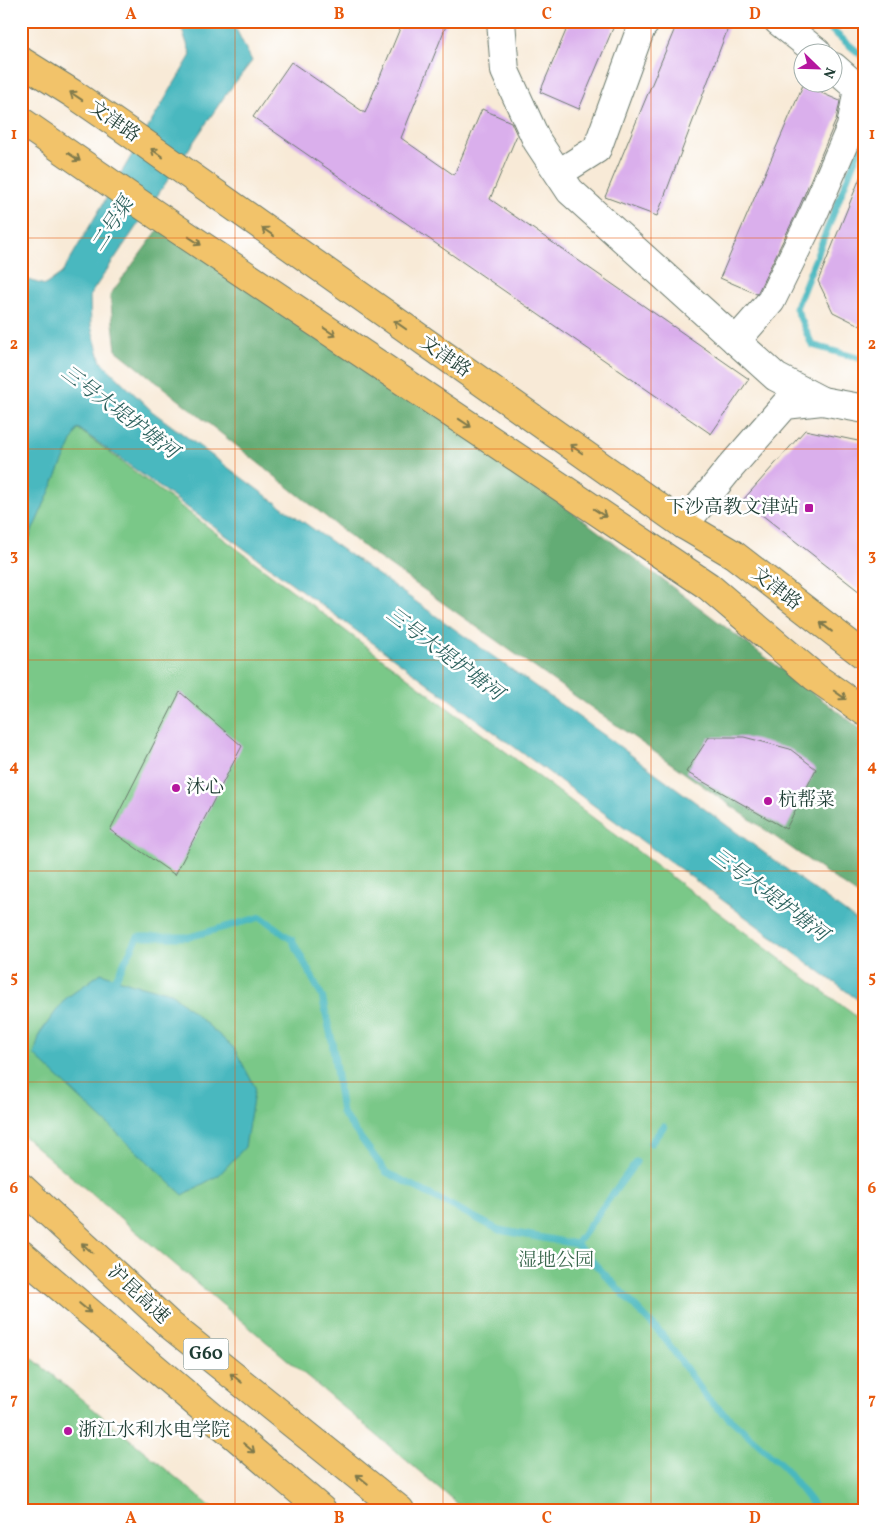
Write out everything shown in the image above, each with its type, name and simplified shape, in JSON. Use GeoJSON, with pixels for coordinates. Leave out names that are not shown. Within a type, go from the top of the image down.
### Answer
{"type":"FeatureCollection","features":[{"type":"Feature","properties":{"kind":"main road","name":"文津路"},"geometry":{"type":"LineString","coordinates":[[21,61],[130,133],[684,525],[733,554],[865,656]]}},
{"type":"Feature","properties":{"kind":"main road"},"geometry":{"type":"LineString","coordinates":[[21,121],[155,214],[708,586],[815,677],[865,712]]}},
{"type":"Feature","properties":{"kind":"main road","name":"沪昆高速"},"geometry":{"type":"LineString","coordinates":[[21,1187],[170,1325],[400,1510]]}},
{"type":"Feature","properties":{"kind":"main road","name":"G60"},"geometry":{"type":"LineString","coordinates":[[21,1254],[322,1510]]}},
{"type":"Feature","properties":{"kind":"street"},"geometry":{"type":"LineString","coordinates":[[501,21],[505,71],[537,142],[570,191],[776,377],[822,401]]}},
{"type":"Feature","properties":{"kind":"street"},"geometry":{"type":"LineString","coordinates":[[559,173],[597,149],[641,28],[647,21]]}},
{"type":"Feature","properties":{"kind":"street"},"geometry":{"type":"LineString","coordinates":[[778,21],[805,42]]}},
{"type":"Feature","properties":{"kind":"street"},"geometry":{"type":"LineString","coordinates":[[736,341],[771,301],[813,215],[851,127],[859,107],[858,88],[844,75]]}},
{"type":"Feature","properties":{"kind":"street"},"geometry":{"type":"LineString","coordinates":[[684,525],[729,469],[785,405],[822,401],[865,408]]}},
{"type":"Feature","properties":{"kind":"green space"},"geometry":{"type":"Polygon","coordinates":[[[172,211],[865,732],[865,900],[369,551],[116,350],[110,295],[172,211]]]}},
{"type":"Feature","properties":{"kind":"green space","name":"湿地公园"},"geometry":{"type":"Polygon","coordinates":[[[77,428],[865,1023],[865,1510],[465,1510],[21,1134],[21,556],[77,428]]]}},
{"type":"Feature","properties":{"kind":"green space","name":"浙江水利水电学院"},"geometry":{"type":"Polygon","coordinates":[[[21,1349],[215,1510],[21,1510],[21,1349]]]}},
{"type":"Feature","properties":{"kind":"water"},"geometry":{"type":"Polygon","coordinates":[[[179,21],[232,21],[252,61],[224,97],[90,295],[91,326],[101,362],[153,412],[261,492],[604,735],[865,927],[865,1005],[78,428],[21,556],[21,278],[45,285],[62,273],[191,55],[179,21]]]}},
{"type":"Feature","properties":{"kind":"water"},"geometry":{"type":"Polygon","coordinates":[[[101,973],[133,984],[171,993],[234,1048],[255,1087],[245,1147],[219,1175],[183,1195],[34,1055],[40,1033],[65,999],[101,973]]]}},
{"type":"Feature","properties":{"kind":"building"},"geometry":{"type":"Polygon","coordinates":[[[403,21],[448,21],[401,138],[454,175],[482,109],[511,122],[517,135],[490,199],[749,379],[711,434],[253,117],[291,62],[365,113],[403,21]]]}},
{"type":"Feature","properties":{"kind":"building"},"geometry":{"type":"Polygon","coordinates":[[[570,21],[616,21],[579,109],[540,92],[570,21]]]}},
{"type":"Feature","properties":{"kind":"building"},"geometry":{"type":"Polygon","coordinates":[[[678,21],[696,21],[728,28],[657,216],[605,197],[678,21]]]}},
{"type":"Feature","properties":{"kind":"building"},"geometry":{"type":"Polygon","coordinates":[[[800,92],[819,92],[840,101],[836,120],[797,212],[757,294],[720,278],[800,92]]]}},
{"type":"Feature","properties":{"kind":"building"},"geometry":{"type":"Polygon","coordinates":[[[864,168],[865,328],[833,312],[818,281],[864,168]]]}},
{"type":"Feature","properties":{"kind":"building","name":"下沙高教文津站"},"geometry":{"type":"Polygon","coordinates":[[[805,430],[858,441],[865,447],[865,596],[743,500],[805,430]]]}},
{"type":"Feature","properties":{"kind":"building","name":"沐心"},"geometry":{"type":"Polygon","coordinates":[[[180,692],[242,746],[175,875],[110,830],[180,692]]]}},
{"type":"Feature","properties":{"kind":"building","name":"杭帮菜"},"geometry":{"type":"Polygon","coordinates":[[[709,737],[744,737],[790,749],[816,769],[786,829],[686,772],[709,737]]]}},
{"type":"Feature","properties":{"kind":"waterway"},"geometry":{"type":"LineString","coordinates":[[821,21],[861,55],[865,64]]}},
{"type":"Feature","properties":{"kind":"waterway"},"geometry":{"type":"LineString","coordinates":[[865,134],[796,308],[812,345],[865,360]]}},
{"type":"Feature","properties":{"kind":"waterway"},"geometry":{"type":"LineString","coordinates":[[116,978],[138,937],[189,937],[261,917],[292,940],[322,996],[332,1041],[342,1113],[386,1172],[499,1230],[576,1244],[663,1336],[707,1398],[782,1465],[817,1510]]}},
{"type":"Feature","properties":{"kind":"waterway"},"geometry":{"type":"LineString","coordinates":[[651,1143],[664,1126]]}},
{"type":"Feature","properties":{"kind":"waterway"},"geometry":{"type":"LineString","coordinates":[[576,1244],[636,1162]]}},
{"type":"Feature","properties":{"kind":"place","name":"下沙高教文津站"},"geometry":{"type":"Point","coordinates":[809,508]}},
{"type":"Feature","properties":{"kind":"place","name":"沐心"},"geometry":{"type":"Point","coordinates":[176,788]}},
{"type":"Feature","properties":{"kind":"place","name":"杭帮菜"},"geometry":{"type":"Point","coordinates":[768,801]}},
{"type":"Feature","properties":{"kind":"place","name":"浙江水利水电学院"},"geometry":{"type":"Point","coordinates":[68,1431]}},
{"type":"Feature","properties":{"kind":"water label","name":"二号渠"},"geometry":{"type":"Point","coordinates":[113,225]}},
{"type":"Feature","properties":{"kind":"water label","name":"三号大堤护塘河"},"geometry":{"type":"Point","coordinates":[119,413]}},
{"type":"Feature","properties":{"kind":"water label","name":"三号大堤护塘河"},"geometry":{"type":"Point","coordinates":[444,655]}},
{"type":"Feature","properties":{"kind":"water label","name":"三号大堤护塘河"},"geometry":{"type":"Point","coordinates":[769,896]}}]}
